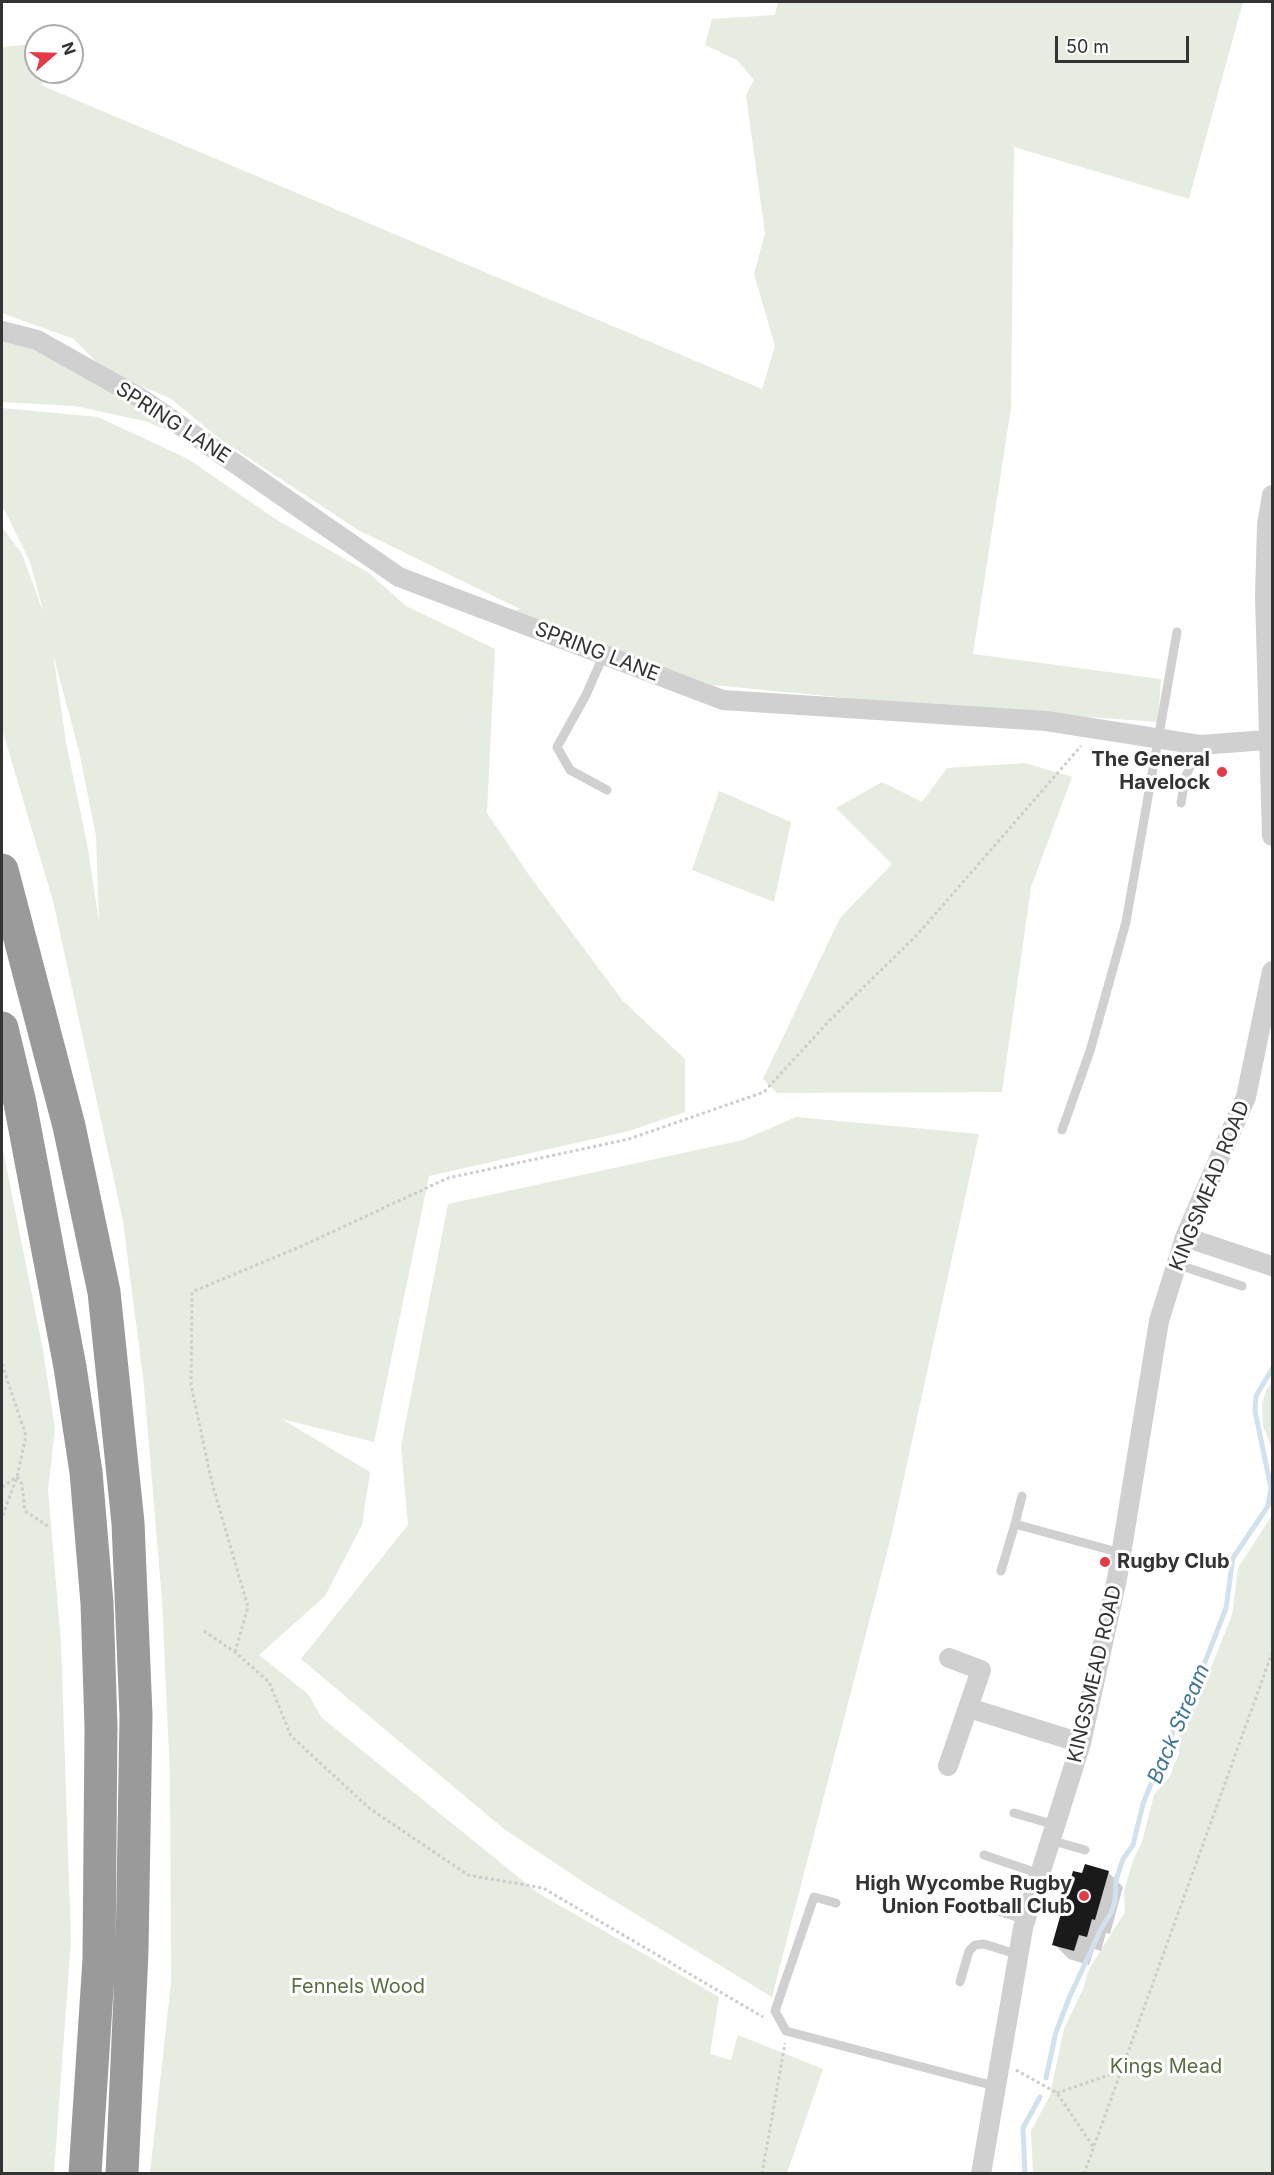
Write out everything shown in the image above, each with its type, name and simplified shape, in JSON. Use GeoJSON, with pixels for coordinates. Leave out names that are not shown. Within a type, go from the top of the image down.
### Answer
{"type":"FeatureCollection","features":[{"type":"Feature","properties":{"kind":"highway"},"geometry":{"type":"LineString","coordinates":[[2,870],[69,1126],[104,1292],[128,1523],[136,1715],[132,1951],[122,2174]]}},
{"type":"Feature","properties":{"kind":"highway"},"geometry":{"type":"LineString","coordinates":[[2,1028],[20,1103],[70,1367],[86,1472],[97,1603],[101,1727],[99,1959],[85,2174]]}},
{"type":"Feature","properties":{"kind":"street","name":"SPRING LANE"},"geometry":{"type":"LineString","coordinates":[[2,331],[37,340],[142,399],[399,577],[723,700],[1046,721],[1200,745],[1267,740]]}},
{"type":"Feature","properties":{"kind":"street"},"geometry":{"type":"LineString","coordinates":[[1272,495],[1267,525],[1267,740],[1272,836]]}},
{"type":"Feature","properties":{"kind":"street","name":"KINGSMEAD ROAD"},"geometry":{"type":"LineString","coordinates":[[981,2174],[998,2087],[1018,1955],[1026,1920],[1081,1743],[1121,1553],[1159,1321],[1185,1238],[1246,1097],[1272,971]]}},
{"type":"Feature","properties":{"kind":"street"},"geometry":{"type":"LineString","coordinates":[[1185,1238],[1272,1266]]}},
{"type":"Feature","properties":{"kind":"street"},"geometry":{"type":"LineString","coordinates":[[948,1766],[981,1670],[949,1658]]}},
{"type":"Feature","properties":{"kind":"street"},"geometry":{"type":"LineString","coordinates":[[969,1708],[1081,1743]]}},
{"type":"Feature","properties":{"kind":"lane"},"geometry":{"type":"LineString","coordinates":[[1062,1130],[1076,1096],[1124,932],[1160,739],[1177,632]]}},
{"type":"Feature","properties":{"kind":"lane"},"geometry":{"type":"LineString","coordinates":[[604,654],[586,695],[556,747],[570,770],[607,790]]}},
{"type":"Feature","properties":{"kind":"lane"},"geometry":{"type":"LineString","coordinates":[[1180,803],[1185,778],[1200,745]]}},
{"type":"Feature","properties":{"kind":"lane"},"geometry":{"type":"LineString","coordinates":[[1176,1264],[1242,1286]]}},
{"type":"Feature","properties":{"kind":"lane"},"geometry":{"type":"LineString","coordinates":[[1001,1571],[1022,1496]]}},
{"type":"Feature","properties":{"kind":"lane"},"geometry":{"type":"LineString","coordinates":[[1015,1524],[1121,1553]]}},
{"type":"Feature","properties":{"kind":"lane"},"geometry":{"type":"LineString","coordinates":[[1014,1813],[1085,1850]]}},
{"type":"Feature","properties":{"kind":"lane"},"geometry":{"type":"LineString","coordinates":[[984,1855],[1040,1874]]}},
{"type":"Feature","properties":{"kind":"lane"},"geometry":{"type":"LineString","coordinates":[[836,1903],[814,1897],[775,2011],[786,2031],[998,2087]]}},
{"type":"Feature","properties":{"kind":"lane"},"geometry":{"type":"LineString","coordinates":[[988,1908],[1026,1920]]}},
{"type":"Feature","properties":{"kind":"lane"},"geometry":{"type":"LineString","coordinates":[[960,1982],[969,1951],[975,1945],[984,1944],[1018,1955]]}},
{"type":"Feature","properties":{"kind":"path"},"geometry":{"type":"LineString","coordinates":[[235,1652],[248,1607],[212,1483],[191,1385],[192,1292],[304,1245],[447,1178],[629,1139],[764,1092],[830,1020],[917,935],[1096,728]]}},
{"type":"Feature","properties":{"kind":"path"},"geometry":{"type":"LineString","coordinates":[[2,1364],[26,1436],[17,1477],[2,1516]]}},
{"type":"Feature","properties":{"kind":"path"},"geometry":{"type":"LineString","coordinates":[[2,1487],[17,1477]]}},
{"type":"Feature","properties":{"kind":"path"},"geometry":{"type":"LineString","coordinates":[[17,1477],[22,1484],[25,1510],[50,1527]]}},
{"type":"Feature","properties":{"kind":"path"},"geometry":{"type":"LineString","coordinates":[[204,1631],[235,1652],[268,1682],[291,1736],[369,1808],[468,1875],[543,1888],[786,2031],[783,2066],[762,2174]]}},
{"type":"Feature","properties":{"kind":"path"},"geometry":{"type":"LineString","coordinates":[[1084,2174],[1272,1653]]}},
{"type":"Feature","properties":{"kind":"path"},"geometry":{"type":"LineString","coordinates":[[1001,2062],[1057,2093],[1094,2148]]}},
{"type":"Feature","properties":{"kind":"path"},"geometry":{"type":"LineString","coordinates":[[1057,2093],[1120,2072]]}},
{"type":"Feature","properties":{"kind":"green space"},"geometry":{"type":"Polygon","coordinates":[[[778,2],[1243,2],[1189,199],[1014,147],[1011,408],[973,654],[1161,679],[1158,722],[920,705],[713,685],[510,612],[520,609],[358,530],[220,439],[170,398],[107,373],[74,339],[2,313],[2,50],[4,47],[24,45],[24,84],[42,84],[762,389],[775,346],[754,274],[765,233],[746,95],[754,80],[737,60],[705,45],[712,19],[775,15],[778,2]]]}},
{"type":"Feature","properties":{"kind":"green space"},"geometry":{"type":"Polygon","coordinates":[[[2,339],[47,354],[132,399],[178,434],[144,421],[75,406],[2,402],[2,339]]]}},
{"type":"Feature","properties":{"kind":"green space","name":"Fennels Wood"},"geometry":{"type":"Polygon","coordinates":[[[2,408],[98,417],[188,459],[277,520],[369,573],[406,606],[495,649],[487,813],[531,878],[623,1001],[685,1059],[685,1112],[629,1131],[429,1176],[374,1442],[282,1419],[370,1472],[362,1525],[325,1596],[259,1655],[308,1694],[322,1718],[538,1893],[719,1997],[710,2054],[731,2060],[738,2035],[823,2069],[787,2173],[150,2173],[171,1983],[170,1778],[162,1600],[144,1386],[123,1221],[53,901],[2,729],[2,527],[22,554],[44,614],[30,562],[2,505],[2,408]],[[53,654],[66,742],[88,849],[99,922],[96,836],[79,751],[53,654]]]}},
{"type":"Feature","properties":{"kind":"green space"},"geometry":{"type":"Polygon","coordinates":[[[1025,763],[1072,777],[1031,887],[1002,1092],[777,1093],[763,1079],[840,918],[892,864],[836,808],[882,782],[922,802],[947,768],[1025,763]]]}},
{"type":"Feature","properties":{"kind":"green space"},"geometry":{"type":"Polygon","coordinates":[[[719,791],[791,822],[774,902],[692,870],[719,791]]]}},
{"type":"Feature","properties":{"kind":"green space"},"geometry":{"type":"Polygon","coordinates":[[[796,1117],[979,1134],[891,1537],[772,1997],[588,1885],[504,1829],[301,1659],[408,1525],[401,1446],[448,1204],[743,1140],[796,1117]]]}},
{"type":"Feature","properties":{"kind":"green space"},"geometry":{"type":"Polygon","coordinates":[[[2,1145],[42,1345],[55,1428],[48,1490],[61,1642],[71,1941],[54,2173],[2,2173],[2,1145]]]}},
{"type":"Feature","properties":{"kind":"green space"},"geometry":{"type":"Polygon","coordinates":[[[1272,1383],[1272,1449],[1263,1426],[1262,1404],[1266,1390],[1272,1383]]]}},
{"type":"Feature","properties":{"kind":"green space","name":"Kings Mead"},"geometry":{"type":"Polygon","coordinates":[[[1272,1515],[1272,2173],[1033,2173],[1031,2131],[1050,2095],[1064,2029],[1083,1989],[1089,1969],[1125,1912],[1124,1891],[1133,1860],[1142,1842],[1154,1795],[1170,1776],[1179,1753],[1179,1728],[1202,1690],[1232,1615],[1238,1568],[1272,1515]]]}},
{"type":"Feature","properties":{"kind":"building","name":"High Wycombe Rugby Union Football Club"},"geometry":{"type":"Polygon","coordinates":[[[1085,1864],[1109,1871],[1095,1920],[1092,1919],[1087,1937],[1079,1935],[1074,1951],[1052,1945],[1073,1871],[1082,1873],[1085,1864]]]}},
{"type":"Feature","properties":{"kind":"waterway","name":"Back Stream"},"geometry":{"type":"LineString","coordinates":[[1046,2078],[1056,2032],[1070,1996],[1101,1929],[1111,1913],[1115,1901],[1116,1880],[1123,1859],[1133,1845],[1143,1804],[1150,1786],[1167,1759],[1174,1725],[1195,1688],[1226,1608],[1233,1558],[1268,1506],[1271,1488],[1255,1411],[1256,1396],[1272,1369]]}},
{"type":"Feature","properties":{"kind":"waterway","name":"Back Stream"},"geometry":{"type":"LineString","coordinates":[[1025,2174],[1023,2128],[1040,2097]]}},
{"type":"Feature","properties":{"kind":"place","name":"The General Havelock"},"geometry":{"type":"Point","coordinates":[1222,772]}},
{"type":"Feature","properties":{"kind":"place","name":"Rugby Club"},"geometry":{"type":"Point","coordinates":[1105,1562]}},
{"type":"Feature","properties":{"kind":"place","name":"High Wycombe Rugby Union Football Club"},"geometry":{"type":"Point","coordinates":[1084,1896]}}]}
